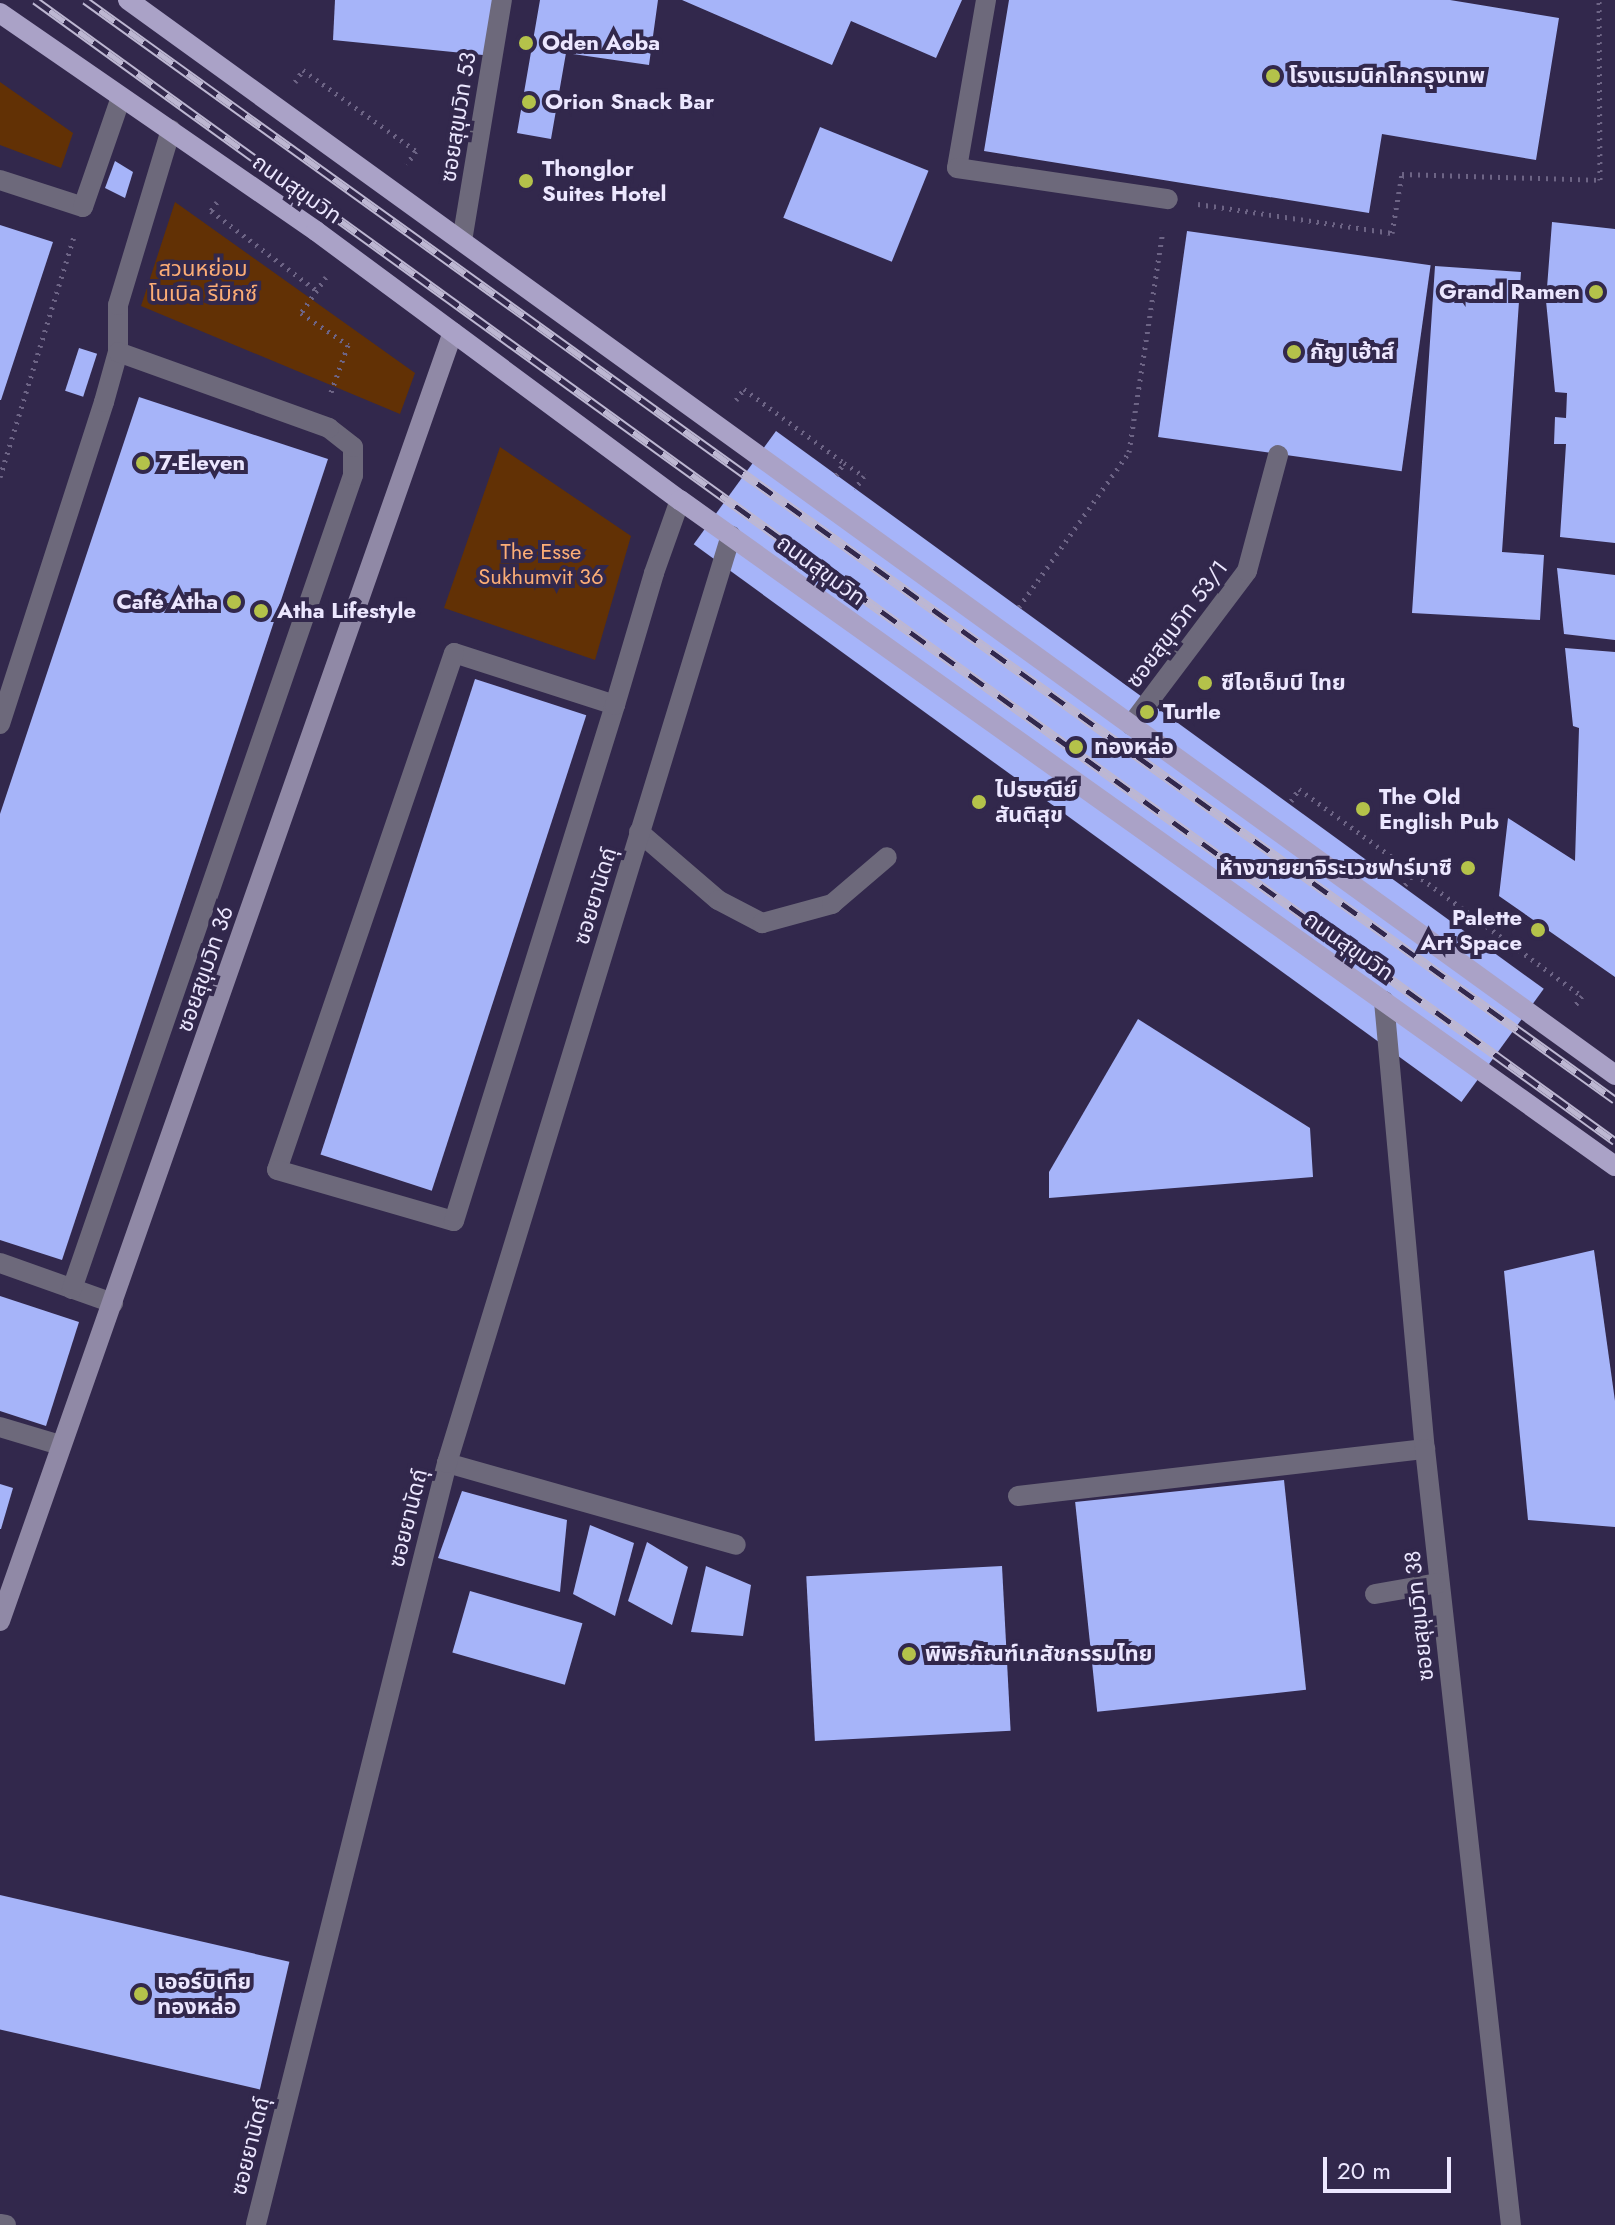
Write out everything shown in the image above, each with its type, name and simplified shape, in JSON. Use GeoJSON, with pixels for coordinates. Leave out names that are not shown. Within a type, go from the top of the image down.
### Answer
{"type":"FeatureCollection","features":[{"type":"Feature","properties":{"kind":"main road"},"geometry":{"type":"LineString","coordinates":[[128,0],[1615,1075]]}},
{"type":"Feature","properties":{"kind":"main road","name":"ถนนสุขุมวิท"},"geometry":{"type":"LineString","coordinates":[[0,13],[171,130],[453,332],[680,500],[1615,1166]]}},
{"type":"Feature","properties":{"kind":"street","name":"ซอยสุขุมวิท 53"},"geometry":{"type":"LineString","coordinates":[[462,241],[502,0]]}},
{"type":"Feature","properties":{"kind":"street"},"geometry":{"type":"LineString","coordinates":[[986,0],[957,168],[1168,199]]}},
{"type":"Feature","properties":{"kind":"street"},"geometry":{"type":"LineString","coordinates":[[0,180],[83,207],[121,97]]}},
{"type":"Feature","properties":{"kind":"street"},"geometry":{"type":"LineString","coordinates":[[0,724],[118,352],[118,305],[171,130]]}},
{"type":"Feature","properties":{"kind":"street","name":"ซอยสุขุมวิท 36"},"geometry":{"type":"LineString","coordinates":[[0,1621],[453,332]]}},
{"type":"Feature","properties":{"kind":"street"},"geometry":{"type":"LineString","coordinates":[[72,1289],[353,475],[353,447],[329,428],[118,352]]}},
{"type":"Feature","properties":{"kind":"street","name":"ซอยสุขุมวิท 53/1"},"geometry":{"type":"LineString","coordinates":[[1131,725],[1247,571],[1278,455]]}},
{"type":"Feature","properties":{"kind":"street"},"geometry":{"type":"LineString","coordinates":[[615,705],[454,653],[277,1170],[454,1221],[680,500]]}},
{"type":"Feature","properties":{"kind":"street","name":"ซอยยานัดถุ์"},"geometry":{"type":"LineString","coordinates":[[256,2224],[447,1463],[731,535]]}},
{"type":"Feature","properties":{"kind":"street","name":"ซอยยานัดถุ์"},"geometry":{"type":"LineString","coordinates":[[639,832],[718,900],[762,923],[832,904],[887,857]]}},
{"type":"Feature","properties":{"kind":"street","name":"ซอยสุขุมวิท 38"},"geometry":{"type":"LineString","coordinates":[[1384,1001],[1425,1449],[1511,2225]]}},
{"type":"Feature","properties":{"kind":"street"},"geometry":{"type":"LineString","coordinates":[[0,1263],[113,1303]]}},
{"type":"Feature","properties":{"kind":"street"},"geometry":{"type":"LineString","coordinates":[[0,1427],[60,1445]]}},
{"type":"Feature","properties":{"kind":"street"},"geometry":{"type":"LineString","coordinates":[[1018,1496],[1425,1449]]}},
{"type":"Feature","properties":{"kind":"street"},"geometry":{"type":"LineString","coordinates":[[447,1463],[736,1545]]}},
{"type":"Feature","properties":{"kind":"street"},"geometry":{"type":"LineString","coordinates":[[1375,1594],[1439,1583]]}},
{"type":"Feature","properties":{"kind":"street"},"geometry":{"type":"LineString","coordinates":[[0,2224],[6,2225]]}},
{"type":"Feature","properties":{"kind":"path"},"geometry":{"type":"LineString","coordinates":[[1002,632],[1129,452],[1168,199],[1392,233],[1402,174],[1600,180],[1599,0]]}},
{"type":"Feature","properties":{"kind":"path"},"geometry":{"type":"LineString","coordinates":[[303,70],[416,151],[398,176]]}},
{"type":"Feature","properties":{"kind":"path"},"geometry":{"type":"LineString","coordinates":[[0,477],[83,207]]}},
{"type":"Feature","properties":{"kind":"path"},"geometry":{"type":"LineString","coordinates":[[211,211],[316,290]]}},
{"type":"Feature","properties":{"kind":"path"},"geometry":{"type":"LineString","coordinates":[[329,398],[348,345],[301,313],[335,264]]}},
{"type":"Feature","properties":{"kind":"path"},"geometry":{"type":"LineString","coordinates":[[744,389],[844,463]]}},
{"type":"Feature","properties":{"kind":"path"},"geometry":{"type":"LineString","coordinates":[[1299,789],[1582,996]]}},
{"type":"Feature","properties":{"kind":"green space"},"geometry":{"type":"Polygon","coordinates":[[[0,82],[73,133],[61,168],[0,145],[0,82]]]}},
{"type":"Feature","properties":{"kind":"green space","name":"สวนหย่อม โนเบิล รีมิกซ์"},"geometry":{"type":"Polygon","coordinates":[[[175,202],[415,373],[400,414],[141,306],[175,202]]]}},
{"type":"Feature","properties":{"kind":"green space","name":"The Esse Sukhumvit 36"},"geometry":{"type":"Polygon","coordinates":[[[500,447],[631,536],[595,660],[444,608],[500,447]]]}},
{"type":"Feature","properties":{"kind":"building"},"geometry":{"type":"Polygon","coordinates":[[[335,0],[498,0],[493,56],[333,40],[335,0]]]}},
{"type":"Feature","properties":{"kind":"building"},"geometry":{"type":"Polygon","coordinates":[[[540,0],[658,0],[649,65],[566,53],[551,139],[517,133],[540,0]]]}},
{"type":"Feature","properties":{"kind":"building"},"geometry":{"type":"Polygon","coordinates":[[[682,0],[962,0],[936,58],[851,21],[832,65],[682,0]]]}},
{"type":"Feature","properties":{"kind":"building","name":"โรงแรมนิกโกกรุงเทพ"},"geometry":{"type":"Polygon","coordinates":[[[1009,0],[1450,0],[1559,18],[1536,160],[1382,134],[1369,213],[984,151],[1009,0]]]}},
{"type":"Feature","properties":{"kind":"building"},"geometry":{"type":"Polygon","coordinates":[[[820,127],[928,171],[892,262],[783,218],[820,127]]]}},
{"type":"Feature","properties":{"kind":"building"},"geometry":{"type":"Polygon","coordinates":[[[115,161],[133,172],[125,198],[105,188],[115,161]]]}},
{"type":"Feature","properties":{"kind":"building"},"geometry":{"type":"Polygon","coordinates":[[[1552,222],[1615,229],[1615,543],[1560,537],[1566,444],[1554,444],[1555,417],[1566,418],[1567,393],[1555,392],[1546,301],[1552,222]]]}},
{"type":"Feature","properties":{"kind":"building"},"geometry":{"type":"Polygon","coordinates":[[[0,225],[53,242],[1,400],[0,400],[0,225]]]}},
{"type":"Feature","properties":{"kind":"building","name":"กัญ เฮ้าส์"},"geometry":{"type":"Polygon","coordinates":[[[1187,231],[1431,265],[1402,471],[1158,437],[1187,231]]]}},
{"type":"Feature","properties":{"kind":"building"},"geometry":{"type":"Polygon","coordinates":[[[1435,266],[1521,272],[1502,552],[1544,555],[1540,620],[1412,613],[1435,266]]]}},
{"type":"Feature","properties":{"kind":"building"},"geometry":{"type":"Polygon","coordinates":[[[79,348],[97,354],[83,397],[65,391],[79,348]]]}},
{"type":"Feature","properties":{"kind":"building"},"geometry":{"type":"Polygon","coordinates":[[[139,397],[328,459],[62,1260],[0,1240],[0,814],[139,397]]]}},
{"type":"Feature","properties":{"kind":"building","name":"ทองหล่อ"},"geometry":{"type":"Polygon","coordinates":[[[776,431],[1544,989],[1461,1102],[694,544],[776,431]]]}},
{"type":"Feature","properties":{"kind":"building"},"geometry":{"type":"Polygon","coordinates":[[[1557,568],[1615,575],[1615,640],[1564,634],[1557,568]]]}},
{"type":"Feature","properties":{"kind":"building"},"geometry":{"type":"Polygon","coordinates":[[[1565,648],[1615,652],[1615,977],[1499,896],[1508,818],[1575,861],[1579,728],[1573,726],[1565,648]]]}},
{"type":"Feature","properties":{"kind":"building"},"geometry":{"type":"Polygon","coordinates":[[[475,679],[586,715],[432,1191],[320,1155],[475,679]]]}},
{"type":"Feature","properties":{"kind":"building"},"geometry":{"type":"Polygon","coordinates":[[[1138,1019],[1310,1128],[1313,1177],[1049,1198],[1049,1172],[1138,1019]]]}},
{"type":"Feature","properties":{"kind":"building"},"geometry":{"type":"Polygon","coordinates":[[[1594,1250],[1615,1401],[1615,1527],[1528,1520],[1504,1271],[1594,1250]]]}},
{"type":"Feature","properties":{"kind":"building"},"geometry":{"type":"Polygon","coordinates":[[[0,1296],[79,1322],[46,1426],[0,1411],[0,1296]]]}},
{"type":"Feature","properties":{"kind":"building"},"geometry":{"type":"Polygon","coordinates":[[[1284,1480],[1306,1690],[1097,1712],[1075,1502],[1284,1480]]]}},
{"type":"Feature","properties":{"kind":"building"},"geometry":{"type":"Polygon","coordinates":[[[0,1484],[13,1488],[1,1529],[0,1529],[0,1484]]]}},
{"type":"Feature","properties":{"kind":"building"},"geometry":{"type":"Polygon","coordinates":[[[462,1491],[567,1520],[560,1592],[438,1558],[462,1491]]]}},
{"type":"Feature","properties":{"kind":"building"},"geometry":{"type":"Polygon","coordinates":[[[590,1525],[634,1543],[615,1616],[573,1594],[590,1525]]]}},
{"type":"Feature","properties":{"kind":"building"},"geometry":{"type":"Polygon","coordinates":[[[647,1542],[688,1567],[672,1625],[628,1601],[647,1542]]]}},
{"type":"Feature","properties":{"kind":"building"},"geometry":{"type":"Polygon","coordinates":[[[706,1566],[751,1585],[743,1636],[691,1632],[706,1566]]]}},
{"type":"Feature","properties":{"kind":"building","name":"พิพิธภัณฑ์เภสัชกรรมไทย"},"geometry":{"type":"Polygon","coordinates":[[[1002,1566],[1011,1731],[815,1741],[806,1576],[1002,1566]]]}},
{"type":"Feature","properties":{"kind":"building"},"geometry":{"type":"Polygon","coordinates":[[[470,1591],[582,1623],[565,1685],[452,1653],[470,1591]]]}},
{"type":"Feature","properties":{"kind":"building","name":"เออร์บิเทีย ทองหล่อ"},"geometry":{"type":"Polygon","coordinates":[[[0,1895],[289,1962],[260,2089],[0,2029],[0,1895]]]}},
{"type":"Feature","properties":{"kind":"railway"},"geometry":{"type":"LineString","coordinates":[[35,0],[1615,1141]]}},
{"type":"Feature","properties":{"kind":"railway"},"geometry":{"type":"LineString","coordinates":[[85,0],[1615,1100]]}},
{"type":"Feature","properties":{"kind":"place","name":"Oden Aoba"},"geometry":{"type":"Point","coordinates":[526,43]}},
{"type":"Feature","properties":{"kind":"place","name":"โรงแรมนิกโกกรุงเทพ"},"geometry":{"type":"Point","coordinates":[1273,76]}},
{"type":"Feature","properties":{"kind":"place","name":"Orion Snack Bar"},"geometry":{"type":"Point","coordinates":[529,102]}},
{"type":"Feature","properties":{"kind":"place","name":"Thonglor Suites Hotel"},"geometry":{"type":"Point","coordinates":[526,181]}},
{"type":"Feature","properties":{"kind":"place","name":"Grand Ramen"},"geometry":{"type":"Point","coordinates":[1596,292]}},
{"type":"Feature","properties":{"kind":"place","name":"กัญ เฮ้าส์"},"geometry":{"type":"Point","coordinates":[1294,352]}},
{"type":"Feature","properties":{"kind":"place","name":"7-Eleven"},"geometry":{"type":"Point","coordinates":[143,463]}},
{"type":"Feature","properties":{"kind":"place","name":"Café Atha"},"geometry":{"type":"Point","coordinates":[234,602]}},
{"type":"Feature","properties":{"kind":"place","name":"Atha Lifestyle"},"geometry":{"type":"Point","coordinates":[261,611]}},
{"type":"Feature","properties":{"kind":"place","name":"ซีไอเอ็มบี ไทย"},"geometry":{"type":"Point","coordinates":[1205,683]}},
{"type":"Feature","properties":{"kind":"place","name":"Turtle"},"geometry":{"type":"Point","coordinates":[1147,712]}},
{"type":"Feature","properties":{"kind":"place","name":"ทองหล่อ"},"geometry":{"type":"Point","coordinates":[1076,747]}},
{"type":"Feature","properties":{"kind":"place","name":"ไปรษณีย์ สันติสุข"},"geometry":{"type":"Point","coordinates":[979,802]}},
{"type":"Feature","properties":{"kind":"place","name":"The Old English Pub"},"geometry":{"type":"Point","coordinates":[1363,809]}},
{"type":"Feature","properties":{"kind":"place","name":"ห้างขายยาจิระเวชฟาร์มาซี"},"geometry":{"type":"Point","coordinates":[1468,868]}},
{"type":"Feature","properties":{"kind":"place","name":"Palette Art Space"},"geometry":{"type":"Point","coordinates":[1538,930]}},
{"type":"Feature","properties":{"kind":"place","name":"พิพิธภัณฑ์เภสัชกรรมไทย"},"geometry":{"type":"Point","coordinates":[909,1654]}},
{"type":"Feature","properties":{"kind":"place","name":"เออร์บิเทีย ทองหล่อ"},"geometry":{"type":"Point","coordinates":[141,1994]}}]}
